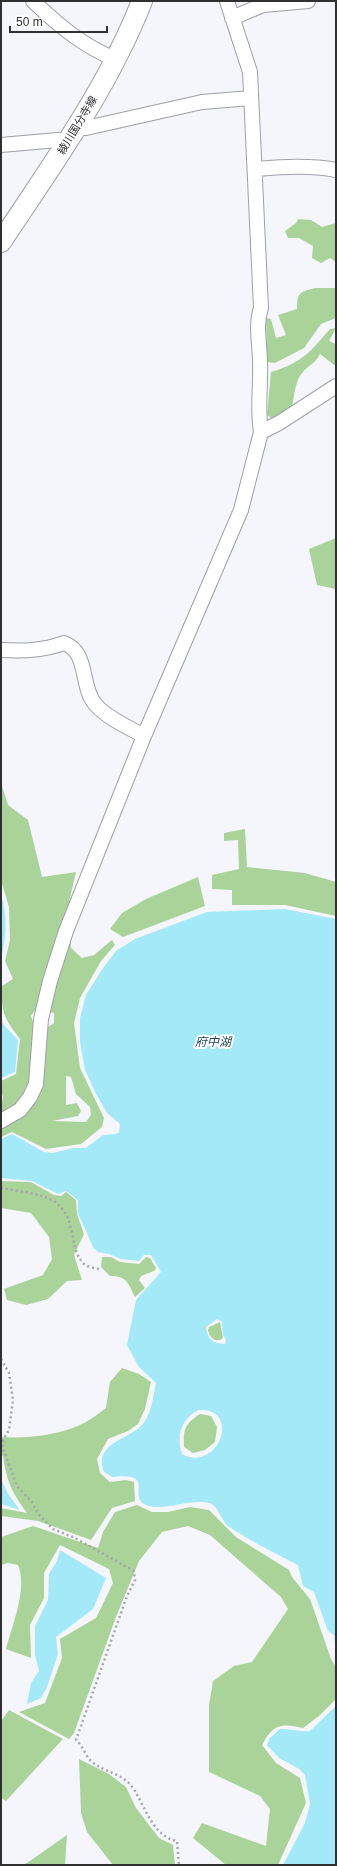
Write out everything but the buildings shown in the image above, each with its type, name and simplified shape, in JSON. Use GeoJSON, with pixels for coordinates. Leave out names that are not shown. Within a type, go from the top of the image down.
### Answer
{"type":"FeatureCollection","features":[{"type":"Feature","properties":{"kind":"main road","name":"綾川国分寺線"},"geometry":{"type":"LineString","coordinates":[[1,242],[72,134],[115,59],[142,1]]}},
{"type":"Feature","properties":{"kind":"street"},"geometry":{"type":"LineString","coordinates":[[33,1],[57,24],[85,45],[115,59]]}},
{"type":"Feature","properties":{"kind":"street"},"geometry":{"type":"LineString","coordinates":[[1,1121],[20,1110],[30,1097],[36,1084],[41,1019],[50,981],[66,931],[144,736],[242,510],[261,432],[259,422],[260,364],[257,318],[261,308],[256,169],[250,72],[227,1]]}},
{"type":"Feature","properties":{"kind":"street"},"geometry":{"type":"LineString","coordinates":[[232,18],[263,5],[308,1]]}},
{"type":"Feature","properties":{"kind":"street"},"geometry":{"type":"LineString","coordinates":[[1,145],[58,140],[86,128],[202,102],[251,98]]}},
{"type":"Feature","properties":{"kind":"street"},"geometry":{"type":"LineString","coordinates":[[256,169],[288,166],[316,167],[336,170]]}},
{"type":"Feature","properties":{"kind":"street"},"geometry":{"type":"LineString","coordinates":[[261,432],[280,423],[336,386]]}},
{"type":"Feature","properties":{"kind":"street"},"geometry":{"type":"LineString","coordinates":[[1,650],[31,652],[64,643],[69,645],[78,653],[88,692],[95,704],[107,715],[144,736]]}},
{"type":"Feature","properties":{"kind":"path"},"geometry":{"type":"LineString","coordinates":[[1,1188],[52,1200],[66,1212],[72,1227],[78,1255],[85,1264],[99,1269]]}},
{"type":"Feature","properties":{"kind":"path"},"geometry":{"type":"LineString","coordinates":[[1,1359],[9,1373],[13,1400],[9,1430],[3,1440],[3,1449],[17,1486],[31,1501],[40,1516],[53,1529],[75,1538],[134,1571],[135,1580],[127,1596],[76,1740],[91,1760],[126,1780],[135,1790],[143,1808],[156,1827],[170,1840],[177,1841],[179,1865]]}},
{"type":"Feature","properties":{"kind":"green space"},"geometry":{"type":"Polygon","coordinates":[[[298,219],[311,220],[322,227],[336,223],[336,262],[330,258],[321,263],[312,258],[313,246],[299,238],[288,238],[285,231],[296,223],[298,219]]]}},
{"type":"Feature","properties":{"kind":"green space"},"geometry":{"type":"Polygon","coordinates":[[[315,288],[336,288],[336,318],[321,324],[304,348],[275,363],[267,362],[266,318],[271,319],[276,338],[286,335],[278,315],[297,309],[300,294],[315,288]]]}},
{"type":"Feature","properties":{"kind":"green space"},"geometry":{"type":"Polygon","coordinates":[[[336,328],[329,341],[336,344],[336,365],[320,354],[300,376],[296,386],[291,413],[275,421],[267,415],[271,372],[291,364],[305,356],[330,329],[336,328]]]}},
{"type":"Feature","properties":{"kind":"green space"},"geometry":{"type":"Polygon","coordinates":[[[336,538],[336,589],[317,585],[309,549],[336,538]]]}},
{"type":"Feature","properties":{"kind":"green space"},"geometry":{"type":"Polygon","coordinates":[[[1,783],[8,805],[28,820],[42,877],[76,872],[69,902],[71,948],[82,958],[94,955],[112,940],[115,945],[101,961],[80,998],[74,1023],[80,1068],[104,1118],[102,1127],[81,1144],[46,1149],[12,1132],[1,1137],[1,1112],[3,1096],[1,1094],[1,1081],[16,1074],[20,1039],[7,1020],[2,1003],[2,986],[13,979],[5,961],[10,940],[9,907],[1,880],[1,783]],[[36,1009],[31,1016],[35,1028],[45,1029],[54,1023],[54,1013],[36,1009]],[[66,1076],[66,1105],[77,1103],[81,1111],[78,1116],[52,1121],[86,1122],[91,1115],[90,1107],[76,1094],[71,1077],[66,1076]]]}},
{"type":"Feature","properties":{"kind":"green space"},"geometry":{"type":"Polygon","coordinates":[[[245,829],[247,867],[305,873],[336,882],[336,916],[285,905],[232,905],[232,890],[212,889],[212,875],[239,869],[238,840],[224,841],[224,833],[245,829]]]}},
{"type":"Feature","properties":{"kind":"green space"},"geometry":{"type":"Polygon","coordinates":[[[198,877],[205,906],[123,937],[110,929],[122,913],[146,899],[198,877]]]}},
{"type":"Feature","properties":{"kind":"green space"},"geometry":{"type":"Polygon","coordinates":[[[1,1181],[31,1182],[54,1195],[61,1196],[66,1192],[76,1200],[77,1214],[84,1234],[74,1255],[82,1280],[67,1281],[48,1299],[26,1305],[7,1300],[4,1289],[43,1275],[52,1259],[49,1237],[31,1213],[1,1208],[1,1181]]]}},
{"type":"Feature","properties":{"kind":"green space"},"geometry":{"type":"Polygon","coordinates":[[[102,1257],[111,1257],[120,1262],[139,1264],[146,1257],[150,1258],[156,1268],[154,1271],[141,1276],[139,1280],[145,1288],[135,1297],[131,1288],[124,1279],[116,1276],[110,1276],[101,1267],[102,1257]]]}},
{"type":"Feature","properties":{"kind":"green space"},"geometry":{"type":"Polygon","coordinates":[[[220,1322],[223,1338],[220,1340],[215,1340],[210,1336],[208,1330],[209,1327],[220,1322]]]}},
{"type":"Feature","properties":{"kind":"green space"},"geometry":{"type":"Polygon","coordinates":[[[122,1368],[139,1374],[151,1382],[145,1409],[138,1424],[128,1431],[108,1439],[97,1459],[100,1473],[110,1482],[126,1480],[134,1482],[135,1501],[112,1508],[91,1540],[38,1521],[1,1516],[1,1508],[27,1513],[13,1492],[8,1480],[3,1456],[1,1455],[1,1437],[33,1437],[56,1433],[86,1422],[106,1408],[110,1382],[122,1368]]]}},
{"type":"Feature","properties":{"kind":"green space"},"geometry":{"type":"Polygon","coordinates":[[[200,1414],[211,1416],[217,1427],[215,1442],[205,1450],[193,1453],[184,1447],[184,1436],[188,1424],[200,1414]]]}},
{"type":"Feature","properties":{"kind":"green space"},"geometry":{"type":"Polygon","coordinates":[[[137,1505],[152,1512],[168,1512],[190,1507],[209,1510],[236,1537],[289,1570],[292,1577],[310,1599],[331,1659],[336,1667],[336,1699],[319,1716],[303,1728],[283,1726],[274,1729],[262,1745],[276,1763],[300,1778],[306,1803],[278,1865],[226,1865],[193,1838],[202,1823],[266,1846],[270,1809],[260,1796],[209,1772],[209,1705],[213,1681],[234,1666],[252,1662],[288,1609],[281,1597],[210,1535],[188,1526],[162,1532],[139,1561],[116,1617],[74,1733],[69,1739],[19,1712],[45,1703],[62,1658],[60,1639],[96,1618],[113,1583],[109,1569],[60,1545],[44,1573],[44,1598],[30,1625],[31,1658],[6,1649],[18,1607],[21,1574],[18,1565],[8,1563],[1,1565],[1,1537],[33,1526],[98,1548],[103,1532],[115,1512],[137,1505]]]}},
{"type":"Feature","properties":{"kind":"green space"},"geometry":{"type":"Polygon","coordinates":[[[9,1710],[63,1739],[6,1801],[1,1798],[1,1721],[9,1710]]]}},
{"type":"Feature","properties":{"kind":"green space"},"geometry":{"type":"Polygon","coordinates":[[[79,1759],[109,1774],[126,1787],[136,1808],[159,1838],[173,1845],[175,1865],[113,1865],[87,1832],[81,1813],[79,1759]]]}},
{"type":"Feature","properties":{"kind":"green space"},"geometry":{"type":"Polygon","coordinates":[[[67,1835],[65,1865],[24,1865],[67,1835]]]}},
{"type":"Feature","properties":{"kind":"water"},"geometry":{"type":"Polygon","coordinates":[[[1,895],[5,911],[6,927],[1,959],[1,895]]]}},
{"type":"Feature","properties":{"kind":"water","name":"府中湖"},"geometry":{"type":"Polygon","coordinates":[[[285,909],[336,919],[336,1654],[334,1635],[328,1631],[314,1592],[303,1586],[298,1565],[254,1542],[228,1526],[218,1510],[209,1503],[194,1502],[152,1507],[141,1501],[139,1496],[138,1481],[134,1478],[126,1476],[112,1477],[104,1472],[102,1462],[103,1454],[114,1443],[143,1424],[150,1410],[156,1383],[139,1367],[127,1345],[136,1300],[161,1272],[151,1255],[144,1255],[139,1261],[121,1259],[109,1254],[98,1252],[93,1247],[78,1213],[78,1200],[66,1191],[58,1194],[32,1181],[1,1178],[1,1139],[12,1134],[44,1152],[53,1153],[73,1148],[86,1148],[103,1135],[116,1134],[119,1132],[120,1124],[107,1113],[85,1070],[80,1042],[80,1018],[86,995],[116,951],[135,939],[207,912],[285,909]],[[217,1319],[206,1327],[208,1335],[214,1342],[225,1344],[226,1340],[223,1335],[222,1322],[217,1319]],[[198,1410],[187,1418],[181,1429],[180,1435],[180,1447],[182,1454],[195,1458],[206,1455],[215,1448],[220,1438],[222,1428],[220,1418],[212,1412],[198,1410]]]}},
{"type":"Feature","properties":{"kind":"water"},"geometry":{"type":"Polygon","coordinates":[[[1,1018],[3,1024],[18,1040],[15,1072],[1,1078],[1,1018]]]}},
{"type":"Feature","properties":{"kind":"water"},"geometry":{"type":"Polygon","coordinates":[[[1,1479],[8,1494],[20,1510],[1,1504],[1,1479]]]}},
{"type":"Feature","properties":{"kind":"water"},"geometry":{"type":"Polygon","coordinates":[[[60,1550],[106,1578],[93,1609],[56,1637],[58,1654],[47,1687],[41,1698],[27,1704],[31,1683],[39,1671],[35,1655],[35,1626],[48,1600],[49,1574],[57,1561],[60,1550]]]}},
{"type":"Feature","properties":{"kind":"water"},"geometry":{"type":"Polygon","coordinates":[[[336,1706],[336,1865],[283,1865],[305,1823],[310,1804],[305,1775],[299,1769],[279,1758],[267,1745],[269,1739],[280,1729],[310,1731],[336,1706]]]}}]}
